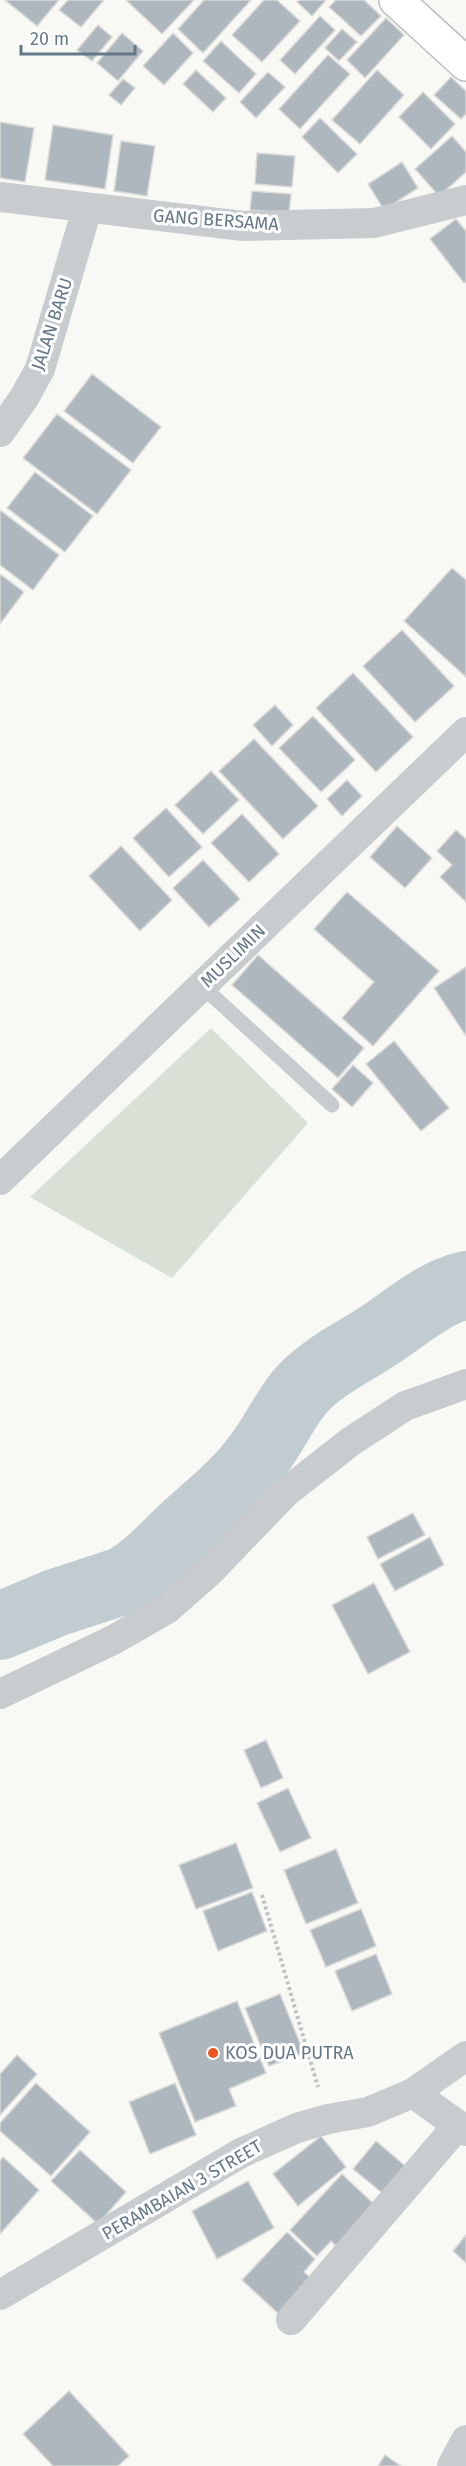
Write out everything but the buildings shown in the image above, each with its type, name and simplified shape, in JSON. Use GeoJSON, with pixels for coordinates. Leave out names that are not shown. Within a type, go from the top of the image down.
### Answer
{"type":"FeatureCollection","features":[{"type":"Feature","properties":{"kind":"main road"},"geometry":{"type":"LineString","coordinates":[[396,0],[466,64]]}},
{"type":"Feature","properties":{"kind":"street","name":"GANG BERSAMA"},"geometry":{"type":"LineString","coordinates":[[0,197],[243,226],[374,223],[466,200]]}},
{"type":"Feature","properties":{"kind":"street","name":"JALAN BARU"},"geometry":{"type":"LineString","coordinates":[[0,432],[24,398],[40,369],[87,209]]}},
{"type":"Feature","properties":{"kind":"street","name":"MUSLIMIN"},"geometry":{"type":"LineString","coordinates":[[0,1180],[466,732]]}},
{"type":"Feature","properties":{"kind":"street"},"geometry":{"type":"LineString","coordinates":[[0,1694],[113,1640],[167,1609],[209,1572],[285,1493],[350,1442],[405,1406],[466,1384]]}},
{"type":"Feature","properties":{"kind":"street","name":"PERAMBAIAN 3 STREET"},"geometry":{"type":"LineString","coordinates":[[0,2295],[241,2153],[297,2128],[328,2119],[368,2112],[413,2093],[466,2056]]}},
{"type":"Feature","properties":{"kind":"street"},"geometry":{"type":"LineString","coordinates":[[291,2320],[462,2128],[413,2093]]}},
{"type":"Feature","properties":{"kind":"street"},"geometry":{"type":"LineString","coordinates":[[452,2466],[466,2439]]}},
{"type":"Feature","properties":{"kind":"lane"},"geometry":{"type":"LineString","coordinates":[[202,986],[332,1105]]}},
{"type":"Feature","properties":{"kind":"path"},"geometry":{"type":"LineString","coordinates":[[262,1895],[328,2119]]}},
{"type":"Feature","properties":{"kind":"shaded area"},"geometry":{"type":"Polygon","coordinates":[[[211,1028],[308,1123],[172,1278],[30,1197],[211,1028]]]}},
{"type":"Feature","properties":{"kind":"waterway"},"geometry":{"type":"LineString","coordinates":[[0,1626],[55,1603],[125,1580],[143,1568],[242,1475],[263,1448],[298,1394],[318,1375],[425,1304],[455,1288],[466,1285]]}},
{"type":"Feature","properties":{"kind":"place","name":"KOS DUA PUTRA"},"geometry":{"type":"Point","coordinates":[213,2053]}}]}
